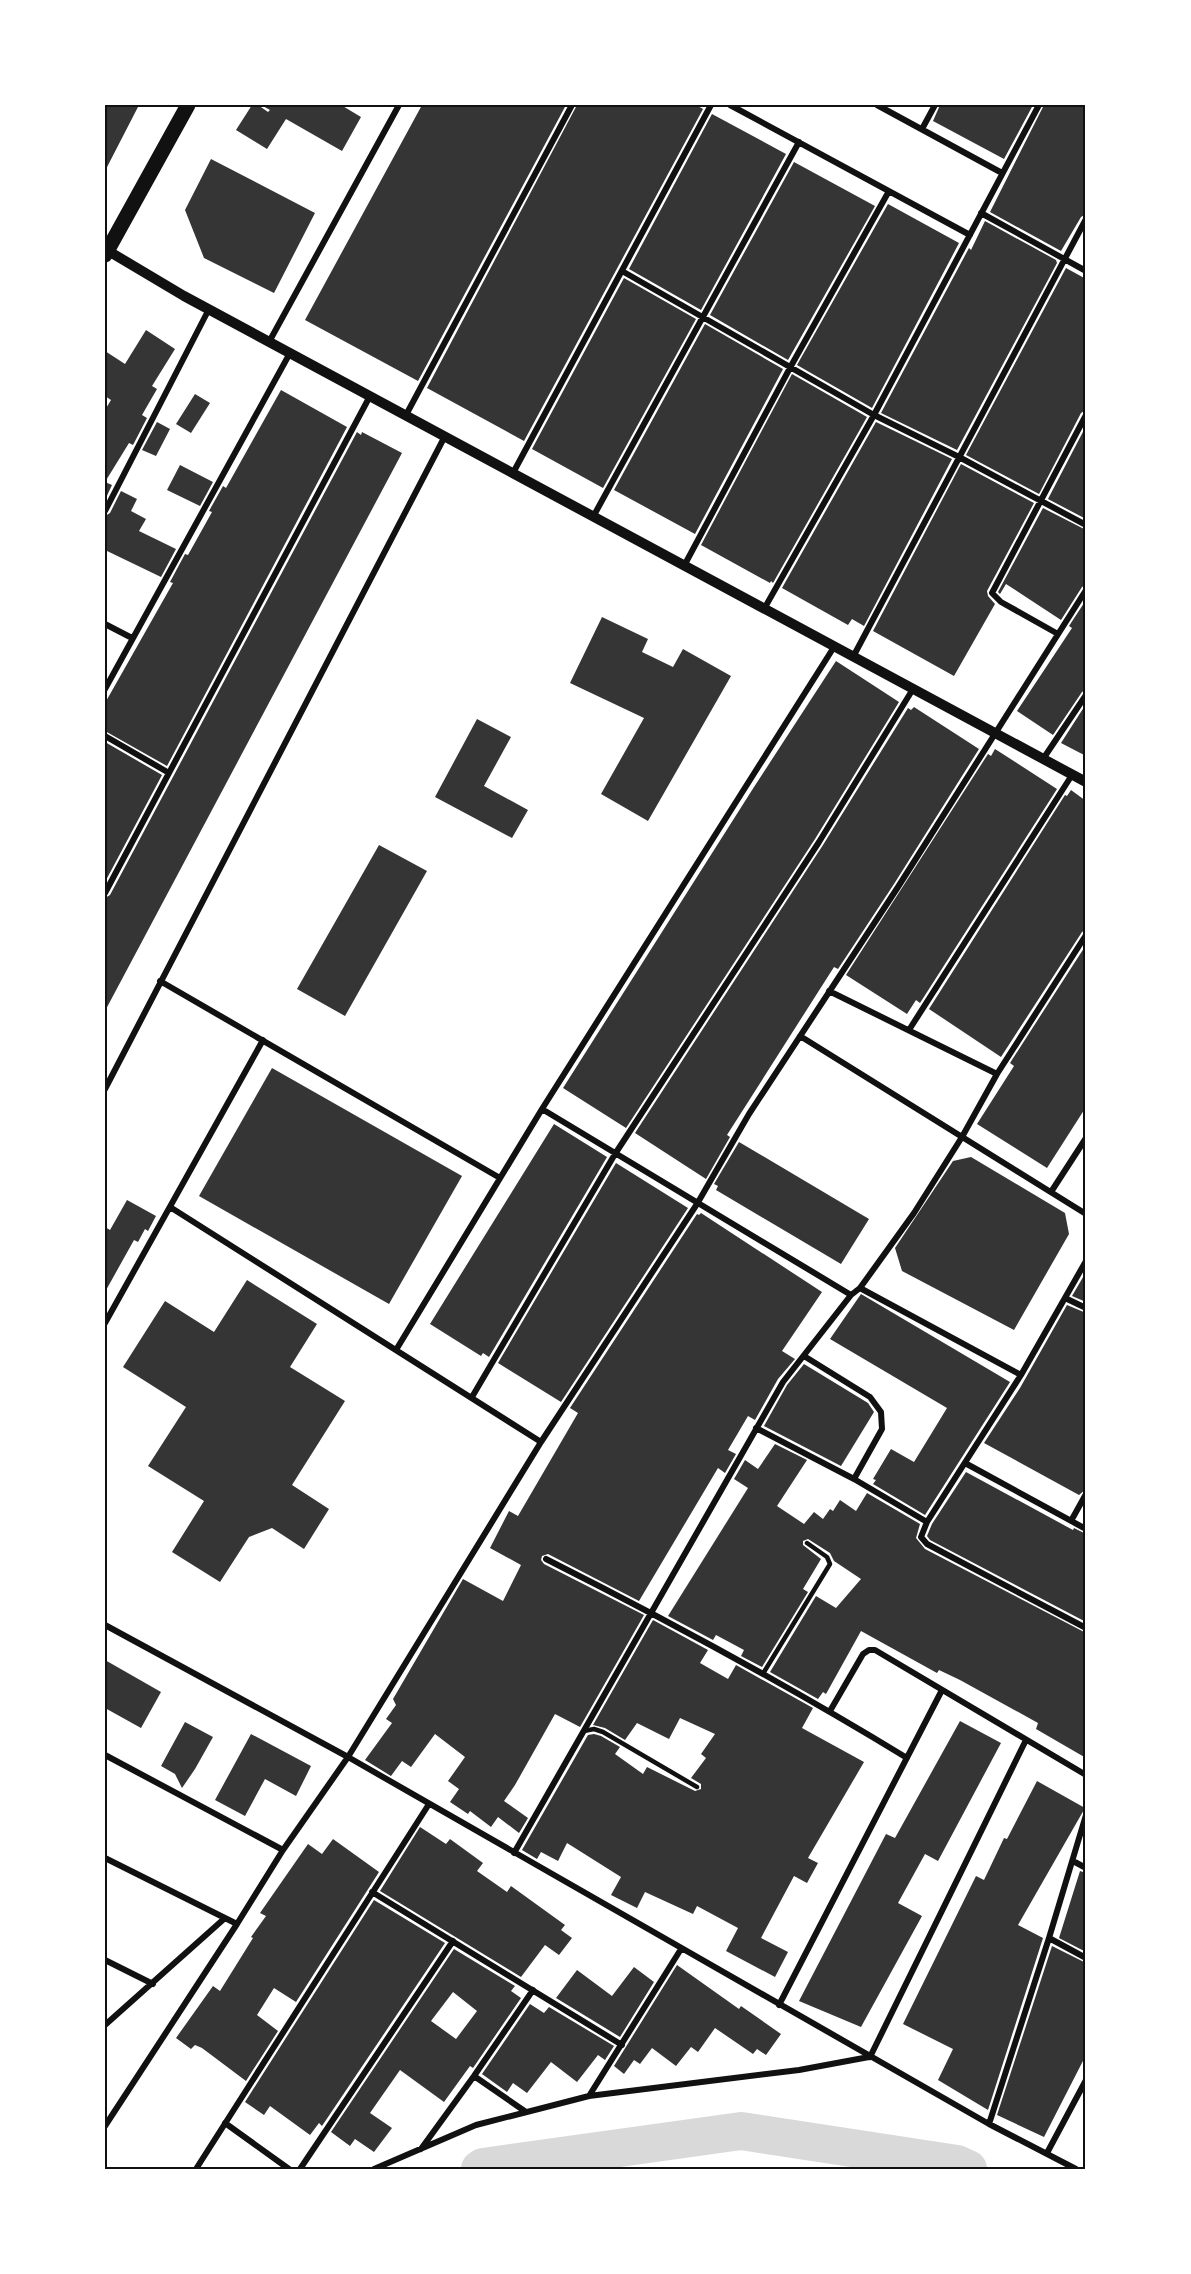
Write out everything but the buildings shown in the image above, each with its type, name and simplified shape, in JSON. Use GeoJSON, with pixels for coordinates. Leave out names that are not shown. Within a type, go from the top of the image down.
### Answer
{"type":"FeatureCollection","features":[{"type":"Feature","properties":{"kind":"main road"},"geometry":{"type":"LineString","coordinates":[[106,252],[188,105]]}},
{"type":"Feature","properties":{"kind":"street"},"geometry":{"type":"LineString","coordinates":[[269,342],[399,105]]}},
{"type":"Feature","properties":{"kind":"street"},"geometry":{"type":"LineString","coordinates":[[406,415],[572,105]]}},
{"type":"Feature","properties":{"kind":"street"},"geometry":{"type":"LineString","coordinates":[[513,473],[711,105]]}},
{"type":"Feature","properties":{"kind":"street"},"geometry":{"type":"LineString","coordinates":[[730,105],[970,235]]}},
{"type":"Feature","properties":{"kind":"street"},"geometry":{"type":"LineString","coordinates":[[877,105],[1002,173]]}},
{"type":"Feature","properties":{"kind":"street"},"geometry":{"type":"LineString","coordinates":[[922,129],[935,105]]}},
{"type":"Feature","properties":{"kind":"street"},"geometry":{"type":"LineString","coordinates":[[764,609],[874,416],[1039,105]]}},
{"type":"Feature","properties":{"kind":"street"},"geometry":{"type":"LineString","coordinates":[[593,517],[799,142]]}},
{"type":"Feature","properties":{"kind":"street"},"geometry":{"type":"LineString","coordinates":[[684,566],[791,366],[889,191]]}},
{"type":"Feature","properties":{"kind":"street"},"geometry":{"type":"LineString","coordinates":[[981,213],[1086,271]]}},
{"type":"Feature","properties":{"kind":"street"},"geometry":{"type":"LineString","coordinates":[[853,657],[1086,219]]}},
{"type":"Feature","properties":{"kind":"street"},"geometry":{"type":"LineString","coordinates":[[106,252],[1086,782]]}},
{"type":"Feature","properties":{"kind":"street"},"geometry":{"type":"LineString","coordinates":[[622,271],[791,366],[874,416],[959,457],[1086,525]]}},
{"type":"Feature","properties":{"kind":"street"},"geometry":{"type":"LineString","coordinates":[[105,511],[204,307]]}},
{"type":"Feature","properties":{"kind":"street"},"geometry":{"type":"LineString","coordinates":[[105,690],[290,353]]}},
{"type":"Feature","properties":{"kind":"street"},"geometry":{"type":"LineString","coordinates":[[105,892],[370,396]]}},
{"type":"Feature","properties":{"kind":"street"},"geometry":{"type":"LineString","coordinates":[[1058,634],[1001,602],[992,593],[1086,415]]}},
{"type":"Feature","properties":{"kind":"street"},"geometry":{"type":"LineString","coordinates":[[105,1089],[445,436]]}},
{"type":"Feature","properties":{"kind":"street"},"geometry":{"type":"LineString","coordinates":[[105,2126],[283,1850],[348,1757],[541,1442],[697,1204],[749,1114],[898,887],[1086,590]]}},
{"type":"Feature","properties":{"kind":"street"},"geometry":{"type":"LineString","coordinates":[[105,624],[132,638]]}},
{"type":"Feature","properties":{"kind":"street"},"geometry":{"type":"LineString","coordinates":[[396,1350],[542,1109],[834,647]]}},
{"type":"Feature","properties":{"kind":"street"},"geometry":{"type":"LineString","coordinates":[[472,1397],[615,1154],[819,842],[913,689]]}},
{"type":"Feature","properties":{"kind":"street"},"geometry":{"type":"LineString","coordinates":[[1043,759],[1086,695]]}},
{"type":"Feature","properties":{"kind":"street"},"geometry":{"type":"LineString","coordinates":[[105,736],[169,773]]}},
{"type":"Feature","properties":{"kind":"street"},"geometry":{"type":"LineString","coordinates":[[909,1030],[1072,775]]}},
{"type":"Feature","properties":{"kind":"street"},"geometry":{"type":"LineString","coordinates":[[514,1853],[783,1382],[850,1295],[860,1288],[914,1214],[963,1137],[997,1074],[1086,935]]}},
{"type":"Feature","properties":{"kind":"street"},"geometry":{"type":"LineString","coordinates":[[160,981],[500,1178]]}},
{"type":"Feature","properties":{"kind":"street"},"geometry":{"type":"LineString","coordinates":[[829,991],[997,1074]]}},
{"type":"Feature","properties":{"kind":"street"},"geometry":{"type":"LineString","coordinates":[[800,1036],[1086,1214]]}},
{"type":"Feature","properties":{"kind":"street"},"geometry":{"type":"LineString","coordinates":[[105,1323],[263,1040]]}},
{"type":"Feature","properties":{"kind":"street"},"geometry":{"type":"LineString","coordinates":[[542,1109],[850,1295]]}},
{"type":"Feature","properties":{"kind":"street"},"geometry":{"type":"LineString","coordinates":[[1051,1192],[1086,1138]]}},
{"type":"Feature","properties":{"kind":"street"},"geometry":{"type":"LineString","coordinates":[[170,1207],[541,1442]]}},
{"type":"Feature","properties":{"kind":"street"},"geometry":{"type":"LineString","coordinates":[[1086,1261],[1020,1375],[921,1532],[921,1537],[927,1544],[1086,1628]]}},
{"type":"Feature","properties":{"kind":"street"},"geometry":{"type":"LineString","coordinates":[[860,1288],[1020,1375]]}},
{"type":"Feature","properties":{"kind":"street"},"geometry":{"type":"LineString","coordinates":[[1065,1298],[1086,1308]]}},
{"type":"Feature","properties":{"kind":"street"},"geometry":{"type":"LineString","coordinates":[[804,1356],[870,1397],[881,1412],[882,1429],[854,1479]]}},
{"type":"Feature","properties":{"kind":"street"},"geometry":{"type":"LineString","coordinates":[[756,1428],[854,1479],[927,1522]]}},
{"type":"Feature","properties":{"kind":"street"},"geometry":{"type":"LineString","coordinates":[[965,1463],[1086,1529]]}},
{"type":"Feature","properties":{"kind":"street"},"geometry":{"type":"LineString","coordinates":[[1071,1521],[1086,1494]]}},
{"type":"Feature","properties":{"kind":"street"},"geometry":{"type":"LineString","coordinates":[[546,1559],[764,1672],[907,1758]]}},
{"type":"Feature","properties":{"kind":"street"},"geometry":{"type":"LineString","coordinates":[[105,1625],[348,1757],[988,2124],[1076,2169]]}},
{"type":"Feature","properties":{"kind":"street"},"geometry":{"type":"LineString","coordinates":[[830,1710],[863,1654],[869,1650],[875,1650],[1086,1775]]}},
{"type":"Feature","properties":{"kind":"street"},"geometry":{"type":"LineString","coordinates":[[779,2005],[942,1690]]}},
{"type":"Feature","properties":{"kind":"street"},"geometry":{"type":"LineString","coordinates":[[870,2057],[1026,1740]]}},
{"type":"Feature","properties":{"kind":"street"},"geometry":{"type":"LineString","coordinates":[[105,1755],[283,1850]]}},
{"type":"Feature","properties":{"kind":"street"},"geometry":{"type":"LineString","coordinates":[[196,2169],[429,1804]]}},
{"type":"Feature","properties":{"kind":"street"},"geometry":{"type":"LineString","coordinates":[[988,2124],[1049,1938],[1086,1815]]}},
{"type":"Feature","properties":{"kind":"street"},"geometry":{"type":"LineString","coordinates":[[105,1858],[237,1924]]}},
{"type":"Feature","properties":{"kind":"street"},"geometry":{"type":"LineString","coordinates":[[1072,1861],[1086,1868]]}},
{"type":"Feature","properties":{"kind":"street"},"geometry":{"type":"LineString","coordinates":[[372,1892],[622,2045]]}},
{"type":"Feature","properties":{"kind":"street"},"geometry":{"type":"LineString","coordinates":[[105,2025],[225,1918]]}},
{"type":"Feature","properties":{"kind":"street"},"geometry":{"type":"LineString","coordinates":[[1049,1938],[1086,1958]]}},
{"type":"Feature","properties":{"kind":"street"},"geometry":{"type":"LineString","coordinates":[[300,2169],[453,1941]]}},
{"type":"Feature","properties":{"kind":"street"},"geometry":{"type":"LineString","coordinates":[[589,2096],[681,1949]]}},
{"type":"Feature","properties":{"kind":"street"},"geometry":{"type":"LineString","coordinates":[[105,1960],[153,1984]]}},
{"type":"Feature","properties":{"kind":"street"},"geometry":{"type":"LineString","coordinates":[[420,2149],[533,1990]]}},
{"type":"Feature","properties":{"kind":"street"},"geometry":{"type":"LineString","coordinates":[[374,2169],[476,2125],[589,2096],[799,2070],[870,2057]]}},
{"type":"Feature","properties":{"kind":"street"},"geometry":{"type":"LineString","coordinates":[[474,2076],[526,2112]]}},
{"type":"Feature","properties":{"kind":"street"},"geometry":{"type":"LineString","coordinates":[[1047,2153],[1086,2080]]}},
{"type":"Feature","properties":{"kind":"street"},"geometry":{"type":"LineString","coordinates":[[225,2123],[289,2169]]}},
{"type":"Feature","properties":{"kind":"lane"},"geometry":{"type":"LineString","coordinates":[[764,1672],[830,1564],[828,1557],[807,1543]]}},
{"type":"Feature","properties":{"kind":"lane"},"geometry":{"type":"LineString","coordinates":[[584,1731],[594,1729],[603,1732],[697,1787]]}},
{"type":"Feature","properties":{"kind":"waterway"},"geometry":{"type":"LineString","coordinates":[[480,2169],[741,2131],[957,2164],[968,2169]]}}]}
